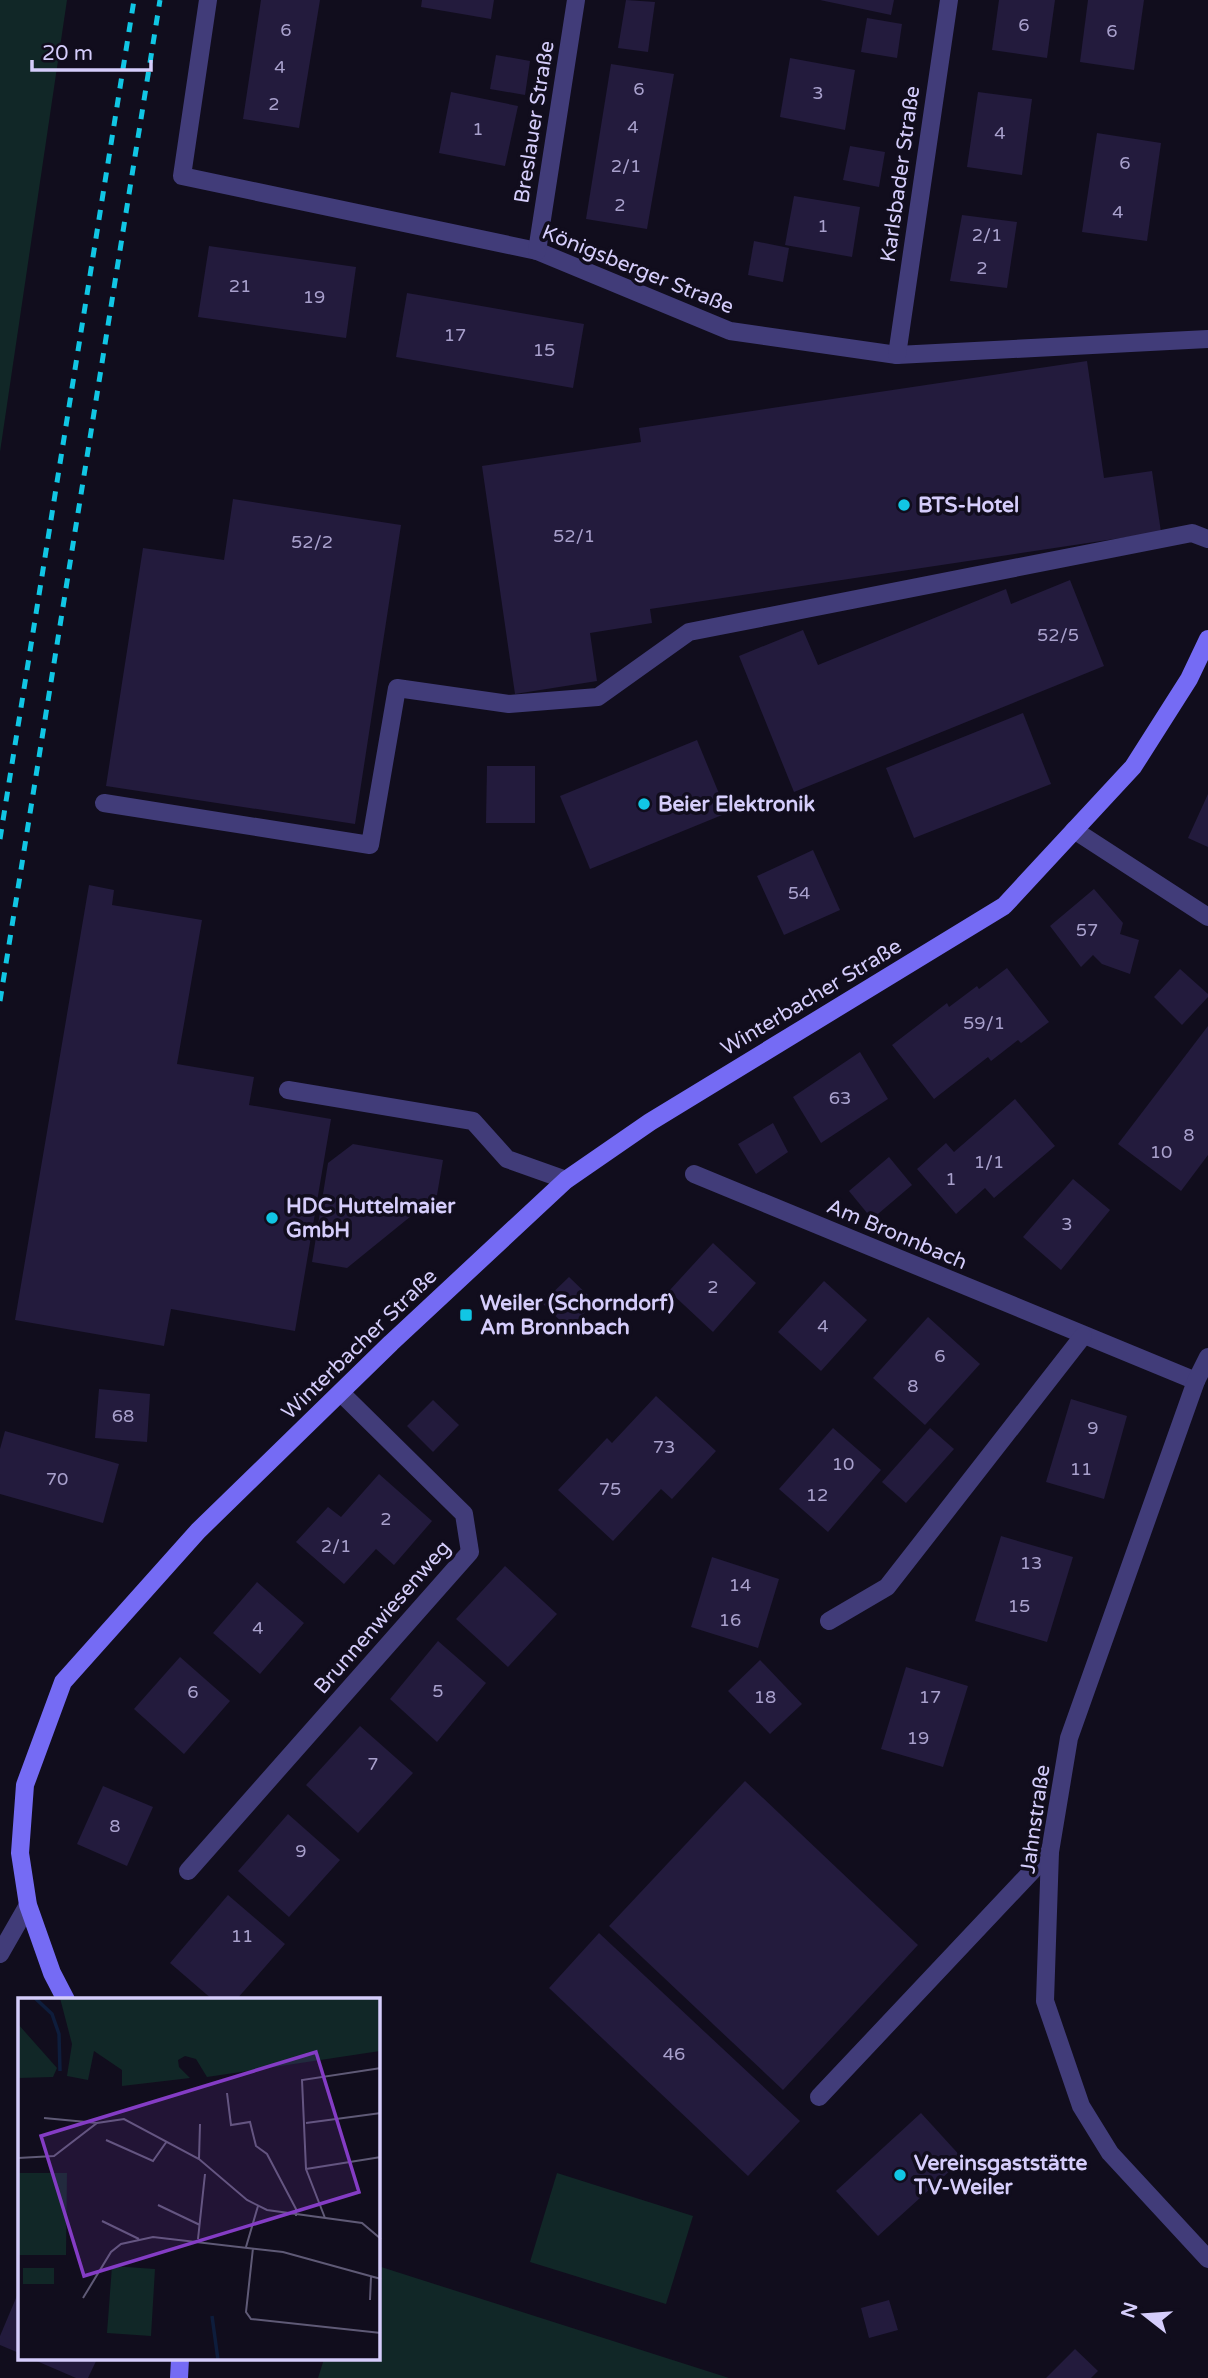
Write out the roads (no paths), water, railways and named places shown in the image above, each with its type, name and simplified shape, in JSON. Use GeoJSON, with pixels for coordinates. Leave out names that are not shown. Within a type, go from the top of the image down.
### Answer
{"type":"FeatureCollection","features":[{"type":"Feature","properties":{"kind":"street","name":"Königsberger Straße"},"geometry":{"type":"LineString","coordinates":[[208,0],[182,176],[537,251],[730,331],[897,355],[1208,339]]}},
{"type":"Feature","properties":{"kind":"street","name":"Breslauer Straße"},"geometry":{"type":"LineString","coordinates":[[537,251],[576,0]]}},
{"type":"Feature","properties":{"kind":"street","name":"Karlsbader Straße"},"geometry":{"type":"LineString","coordinates":[[897,355],[948,0]]}},
{"type":"Feature","properties":{"kind":"street"},"geometry":{"type":"LineString","coordinates":[[104,803],[370,845],[397,688],[509,704],[598,697],[689,632],[1192,533],[1208,539]]}},
{"type":"Feature","properties":{"kind":"street","name":"Winterbacher Straße"},"geometry":{"type":"LineString","coordinates":[[65,1998],[52,1973],[28,1905],[20,1853],[25,1785],[63,1682],[198,1531],[401,1334],[566,1180],[650,1122],[1004,906],[1133,767],[1189,679],[1208,639]]}},
{"type":"Feature","properties":{"kind":"street"},"geometry":{"type":"LineString","coordinates":[[1074,830],[1208,917]]}},
{"type":"Feature","properties":{"kind":"street"},"geometry":{"type":"LineString","coordinates":[[288,1090],[473,1121],[507,1159],[566,1180]]}},
{"type":"Feature","properties":{"kind":"street","name":"Am Bronnbach"},"geometry":{"type":"LineString","coordinates":[[694,1174],[1196,1381]]}},
{"type":"Feature","properties":{"kind":"street"},"geometry":{"type":"LineString","coordinates":[[829,1621],[887,1587],[1083,1336]]}},
{"type":"Feature","properties":{"kind":"street","name":"Jahnstraße"},"geometry":{"type":"LineString","coordinates":[[1208,1357],[1196,1381],[1069,1738],[1050,1852],[1045,2001],[1081,2106],[1110,2153],[1208,2259]]}},
{"type":"Feature","properties":{"kind":"street","name":"Brunnenwiesenweg"},"geometry":{"type":"LineString","coordinates":[[188,1871],[470,1552],[464,1514],[341,1393]]}},
{"type":"Feature","properties":{"kind":"street"},"geometry":{"type":"LineString","coordinates":[[819,2097],[1050,1852]]}},
{"type":"Feature","properties":{"kind":"street"},"geometry":{"type":"LineString","coordinates":[[0,1954],[28,1905]]}},
{"type":"Feature","properties":{"kind":"street"},"geometry":{"type":"LineString","coordinates":[[179,2378],[180,2360]]}},
{"type":"Feature","properties":{"kind":"railway"},"geometry":{"type":"LineString","coordinates":[[0,839],[134,0]]}},
{"type":"Feature","properties":{"kind":"railway"},"geometry":{"type":"LineString","coordinates":[[0,1001],[160,0]]}},
{"type":"Feature","properties":{"kind":"place","name":"BTS-Hotel"},"geometry":{"type":"Point","coordinates":[904,505]}},
{"type":"Feature","properties":{"kind":"place","name":"Beier Elektronik"},"geometry":{"type":"Point","coordinates":[644,804]}},
{"type":"Feature","properties":{"kind":"place","name":"HDC Huttelmaier GmbH"},"geometry":{"type":"Point","coordinates":[272,1218]}},
{"type":"Feature","properties":{"kind":"place","name":"Weiler (Schorndorf) Am Bronnbach"},"geometry":{"type":"Point","coordinates":[466,1315]}},
{"type":"Feature","properties":{"kind":"place","name":"Vereinsgaststätte TV-Weiler"},"geometry":{"type":"Point","coordinates":[900,2175]}}]}
